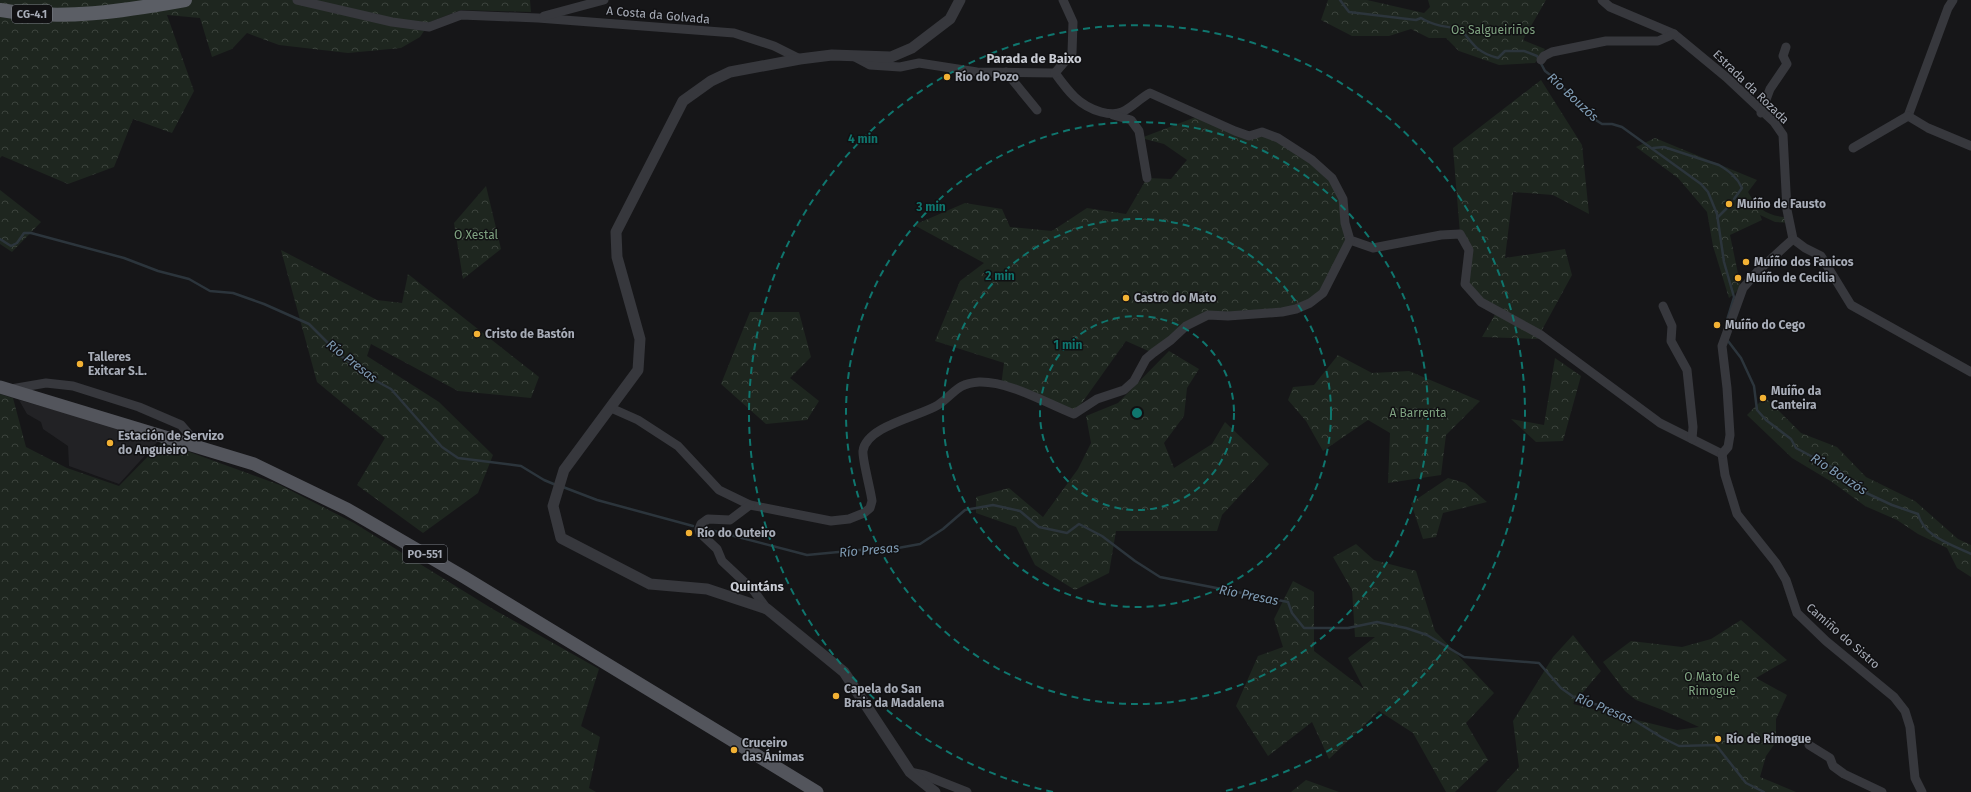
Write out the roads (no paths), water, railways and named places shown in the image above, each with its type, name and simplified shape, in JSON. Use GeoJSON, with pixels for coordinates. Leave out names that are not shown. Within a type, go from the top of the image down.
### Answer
{"type":"FeatureCollection","features":[{"type":"Feature","properties":{"kind":"highway","name":"CG-4.1"},"geometry":{"type":"LineString","coordinates":[[0,10],[64,15],[124,11],[185,0]]}},
{"type":"Feature","properties":{"kind":"main road","name":"PO-551"},"geometry":{"type":"LineString","coordinates":[[4,388],[254,464],[347,509],[464,577],[818,792]]}},
{"type":"Feature","properties":{"kind":"street","name":"A Costa da Golvada"},"geometry":{"type":"LineString","coordinates":[[297,0],[392,22],[429,27],[461,15],[538,18],[734,33],[774,46],[800,59]]}},
{"type":"Feature","properties":{"kind":"street"},"geometry":{"type":"LineString","coordinates":[[538,18],[582,4],[604,0]]}},
{"type":"Feature","properties":{"kind":"street"},"geometry":{"type":"LineString","coordinates":[[768,610],[707,589],[650,584],[561,538],[553,506],[564,470],[638,370],[640,338],[617,257],[616,232],[683,101],[710,81],[730,72],[800,59],[832,56],[891,56],[912,48],[950,19],[960,0]]}},
{"type":"Feature","properties":{"kind":"street"},"geometry":{"type":"LineString","coordinates":[[1055,73],[1072,53],[1073,22],[1063,0]]}},
{"type":"Feature","properties":{"kind":"street","name":"Estrada da Rozada"},"geometry":{"type":"LineString","coordinates":[[1602,0],[1610,8],[1674,34],[1726,77],[1761,112],[1774,122],[1783,135],[1786,210],[1793,239]]}},
{"type":"Feature","properties":{"kind":"street"},"geometry":{"type":"LineString","coordinates":[[1853,148],[1908,116],[1948,8],[1953,0]]}},
{"type":"Feature","properties":{"kind":"street"},"geometry":{"type":"LineString","coordinates":[[1541,60],[1544,56],[1552,52],[1606,41],[1658,41],[1674,34]]}},
{"type":"Feature","properties":{"kind":"street"},"geometry":{"type":"LineString","coordinates":[[1761,112],[1770,89],[1787,64],[1783,56],[1786,47]]}},
{"type":"Feature","properties":{"kind":"street"},"geometry":{"type":"LineString","coordinates":[[855,57],[870,65],[900,67],[918,63],[977,72],[1055,73],[1077,100],[1091,109],[1131,120],[1139,131],[1148,178]]}},
{"type":"Feature","properties":{"kind":"street"},"geometry":{"type":"LineString","coordinates":[[1006,72],[1037,110]]}},
{"type":"Feature","properties":{"kind":"street"},"geometry":{"type":"LineString","coordinates":[[611,408],[638,420],[678,446],[719,490],[750,505],[831,521],[849,519],[864,513],[870,508],[872,502],[863,451],[869,438],[901,419],[938,405],[960,386],[980,382],[1005,386],[1048,401],[1074,414],[1098,400],[1124,390],[1134,381],[1146,359],[1171,340],[1186,326],[1208,315],[1228,316],[1282,312],[1296,309],[1310,303],[1323,292],[1350,240],[1345,223],[1343,200],[1332,178],[1312,160],[1278,138],[1262,132],[1249,136],[1150,93],[1140,98],[1123,112],[1112,115]]}},
{"type":"Feature","properties":{"kind":"street"},"geometry":{"type":"LineString","coordinates":[[1908,116],[1928,128],[1971,146]]}},
{"type":"Feature","properties":{"kind":"street"},"geometry":{"type":"LineString","coordinates":[[1350,240],[1373,248],[1441,235],[1460,234],[1469,250],[1465,284],[1481,302],[1540,335],[1660,423],[1722,454],[1728,447],[1730,434],[1722,346],[1743,288],[1758,271],[1793,239],[1805,248],[1821,256],[1851,305],[1971,372]]}},
{"type":"Feature","properties":{"kind":"street"},"geometry":{"type":"LineString","coordinates":[[1664,306],[1672,326],[1672,341],[1687,370],[1693,427],[1692,439]]}},
{"type":"Feature","properties":{"kind":"street"},"geometry":{"type":"LineString","coordinates":[[4,388],[46,383],[73,386],[139,407],[181,425],[201,448]]}},
{"type":"Feature","properties":{"kind":"street","name":"Camiño do Sistro"},"geometry":{"type":"LineString","coordinates":[[1722,454],[1724,475],[1737,514],[1776,563],[1786,580],[1796,613],[1882,686],[1894,697],[1905,711],[1910,727],[1915,778],[1922,792]]}},
{"type":"Feature","properties":{"kind":"street"},"geometry":{"type":"LineString","coordinates":[[750,505],[730,520],[708,519],[701,524],[699,529],[700,533],[717,549],[722,561],[754,591],[768,610],[844,672],[910,772],[935,792]]}},
{"type":"Feature","properties":{"kind":"street"},"geometry":{"type":"LineString","coordinates":[[1809,745],[1830,758],[1833,766],[1844,774],[1882,792]]}},
{"type":"Feature","properties":{"kind":"street"},"geometry":{"type":"LineString","coordinates":[[910,772],[924,775],[967,792]]}},
{"type":"Feature","properties":{"kind":"waterway","name":"Río Bouzós"},"geometry":{"type":"LineString","coordinates":[[1340,0],[1349,12],[1416,20],[1421,18],[1440,26],[1460,28],[1476,48],[1485,54],[1498,58],[1505,51],[1524,51],[1537,56],[1545,71],[1557,80],[1583,112],[1602,124],[1612,124],[1622,127],[1701,184],[1708,192],[1717,214],[1724,262],[1734,297],[1727,320]]}},
{"type":"Feature","properties":{"kind":"waterway"},"geometry":{"type":"LineString","coordinates":[[1653,148],[1664,147],[1723,167],[1735,177],[1742,188],[1734,199]]}},
{"type":"Feature","properties":{"kind":"waterway"},"geometry":{"type":"LineString","coordinates":[[1717,218],[1727,208]]}},
{"type":"Feature","properties":{"kind":"waterway","name":"Río Presas"},"geometry":{"type":"LineString","coordinates":[[0,239],[11,246],[17,243],[24,233],[31,233],[124,258],[158,271],[189,279],[210,291],[233,293],[264,304],[309,324],[341,356],[367,376],[391,389],[442,447],[458,458],[521,466],[544,480],[556,485]]}},
{"type":"Feature","properties":{"kind":"waterway","name":"Río Bouzós"},"geometry":{"type":"LineString","coordinates":[[1728,341],[1741,358],[1754,386],[1757,410],[1766,420],[1791,439],[1796,448],[1841,472],[1862,491],[1892,505],[1918,514],[1921,522],[1932,534],[1939,539],[1971,554]]}},
{"type":"Feature","properties":{"kind":"waterway","name":"Río Presas"},"geometry":{"type":"LineString","coordinates":[[563,487],[597,500],[693,526]]}},
{"type":"Feature","properties":{"kind":"waterway","name":"Río Presas"},"geometry":{"type":"LineString","coordinates":[[707,529],[807,555],[870,549],[887,550],[920,544],[943,529],[965,510],[993,505],[1020,511],[1039,527],[1067,533],[1079,524],[1102,536],[1135,561],[1160,577],[1288,602],[1292,613],[1304,628],[1348,628],[1377,622],[1406,628],[1427,635],[1464,657],[1539,663],[1561,688],[1575,698],[1621,712],[1661,737],[1679,746],[1716,745],[1746,783],[1764,792]]}},
{"type":"Feature","properties":{"kind":"place","name":"Río do Pozo"},"geometry":{"type":"Point","coordinates":[947,77]}},
{"type":"Feature","properties":{"kind":"place","name":"Muíño de Fausto"},"geometry":{"type":"Point","coordinates":[1729,204]}},
{"type":"Feature","properties":{"kind":"place","name":"Muíño dos Fanicos"},"geometry":{"type":"Point","coordinates":[1746,262]}},
{"type":"Feature","properties":{"kind":"place","name":"Muíño de Cecilia"},"geometry":{"type":"Point","coordinates":[1738,278]}},
{"type":"Feature","properties":{"kind":"place","name":"Castro do Mato"},"geometry":{"type":"Point","coordinates":[1126,298]}},
{"type":"Feature","properties":{"kind":"place","name":"Muíño do Cego"},"geometry":{"type":"Point","coordinates":[1717,325]}},
{"type":"Feature","properties":{"kind":"place","name":"Cristo de Bastón"},"geometry":{"type":"Point","coordinates":[477,334]}},
{"type":"Feature","properties":{"kind":"place","name":"Talleres Exitcar S.L."},"geometry":{"type":"Point","coordinates":[80,364]}},
{"type":"Feature","properties":{"kind":"place","name":"Muíño da Canteira"},"geometry":{"type":"Point","coordinates":[1763,398]}},
{"type":"Feature","properties":{"kind":"place","name":"Estación de Servizo do Anguieiro"},"geometry":{"type":"Point","coordinates":[110,443]}},
{"type":"Feature","properties":{"kind":"place","name":"Río do Outeiro"},"geometry":{"type":"Point","coordinates":[689,533]}},
{"type":"Feature","properties":{"kind":"place","name":"Capela do San Brais da Madalena"},"geometry":{"type":"Point","coordinates":[836,696]}},
{"type":"Feature","properties":{"kind":"place","name":"Río de Rimogue"},"geometry":{"type":"Point","coordinates":[1718,739]}},
{"type":"Feature","properties":{"kind":"place","name":"Cruceiro das Ánimas"},"geometry":{"type":"Point","coordinates":[734,750]}},
{"type":"Feature","properties":{"kind":"district","name":"Parada de Baixo"},"geometry":{"type":"Point","coordinates":[1034,58]}},
{"type":"Feature","properties":{"kind":"district","name":"Quintáns"},"geometry":{"type":"Point","coordinates":[757,586]}},
{"type":"Feature","properties":{"kind":"park label","name":"Os Salgueiriños"},"geometry":{"type":"Point","coordinates":[1493,30]}},
{"type":"Feature","properties":{"kind":"park label","name":"O Xestal"},"geometry":{"type":"Point","coordinates":[476,235]}},
{"type":"Feature","properties":{"kind":"park label","name":"A Barrenta"},"geometry":{"type":"Point","coordinates":[1418,413]}},
{"type":"Feature","properties":{"kind":"park label","name":"O Mato de Rimogue"},"geometry":{"type":"Point","coordinates":[1712,684]}}]}
